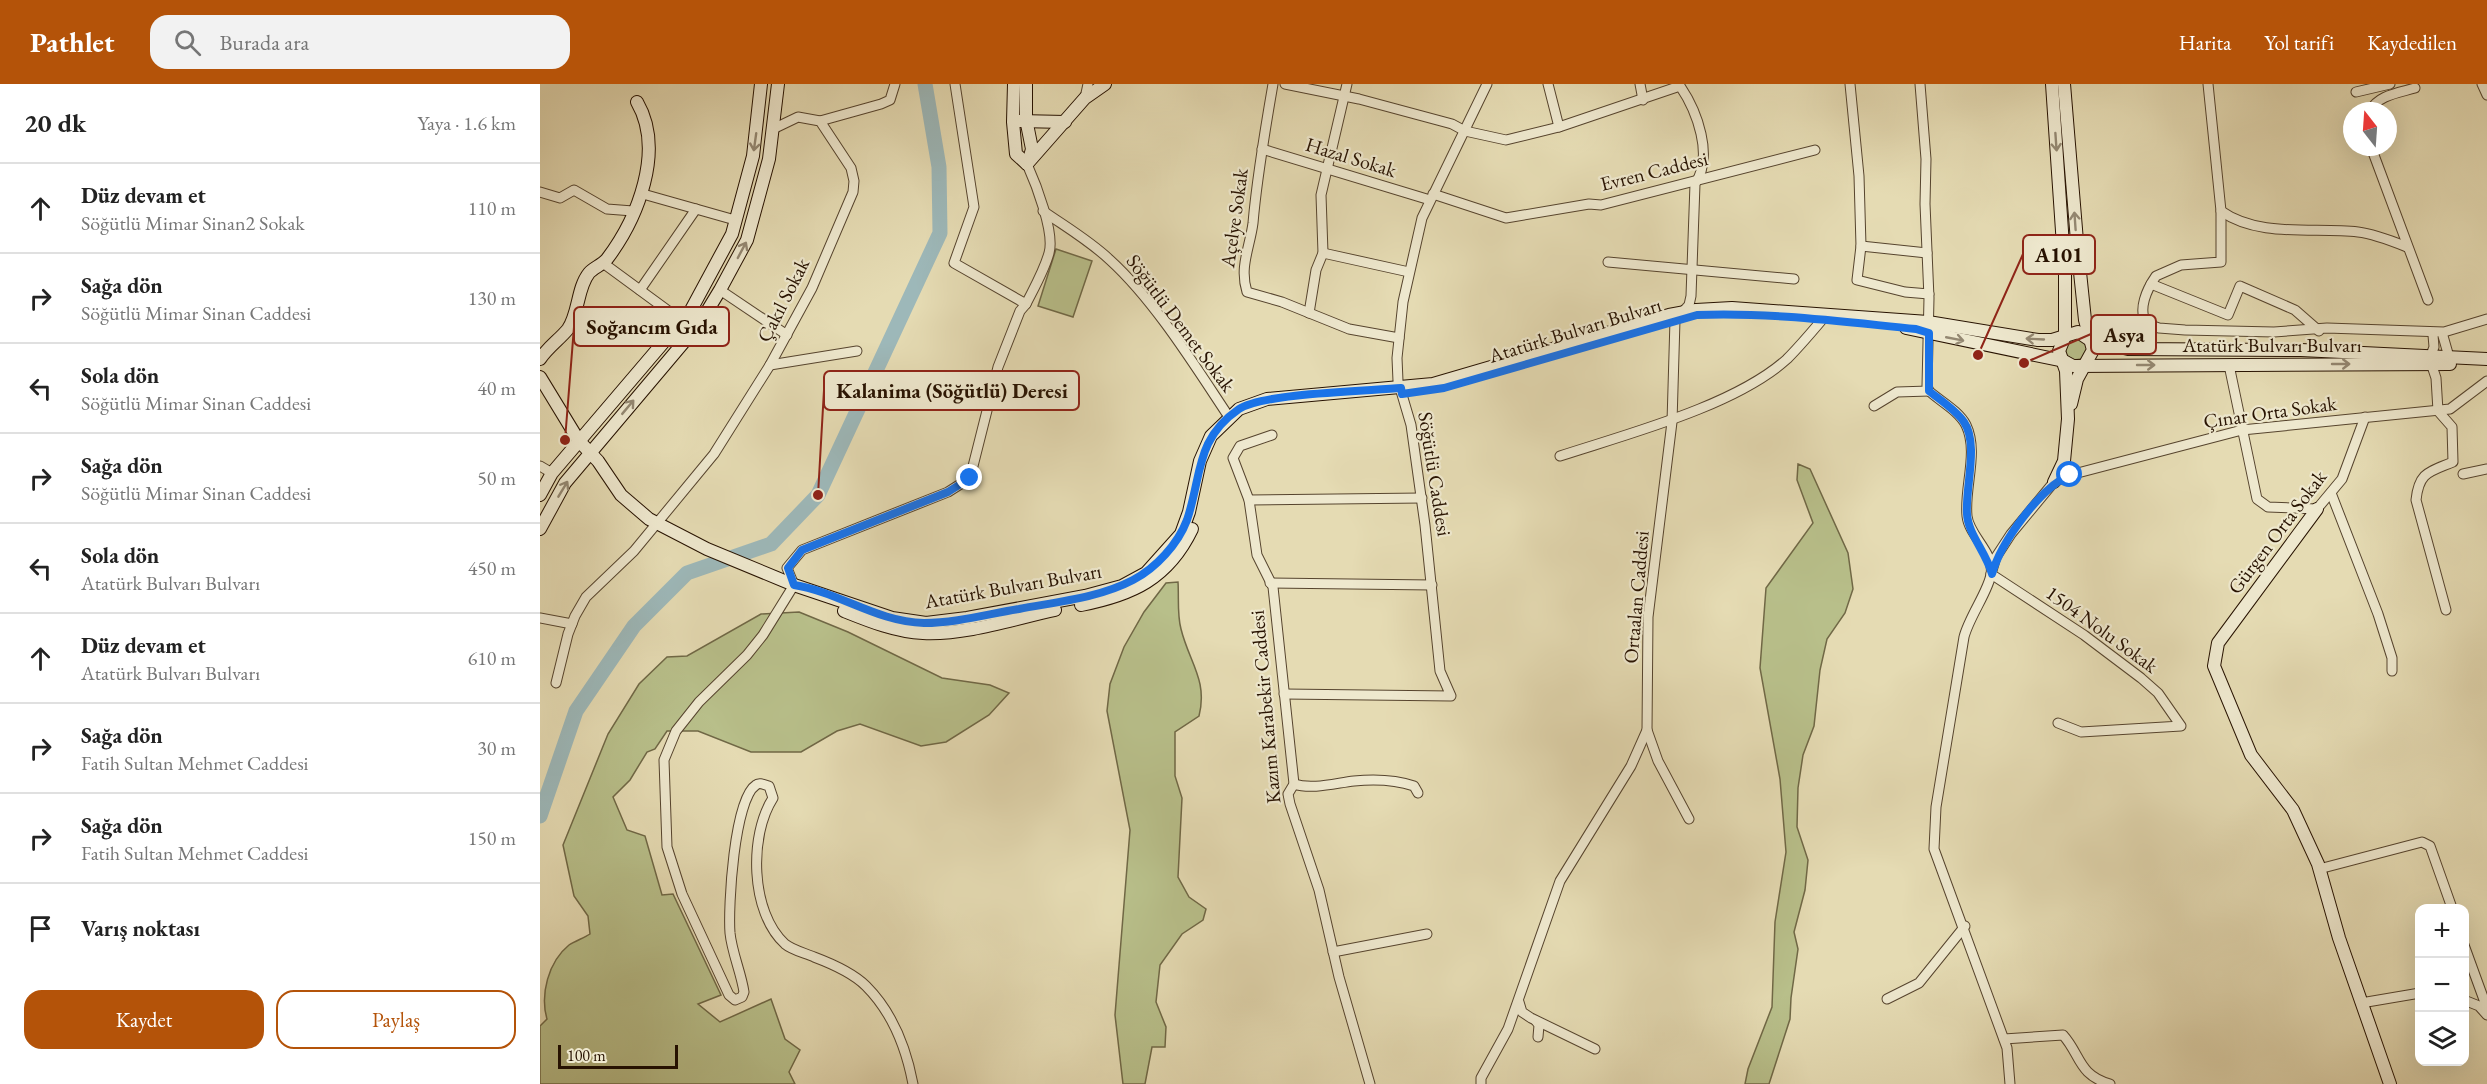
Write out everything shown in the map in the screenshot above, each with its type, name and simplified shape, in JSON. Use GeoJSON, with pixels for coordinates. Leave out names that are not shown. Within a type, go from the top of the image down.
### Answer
{"type":"FeatureCollection","features":[{"type":"Feature","properties":{"kind":"street"},"geometry":{"type":"LineString","coordinates":[[540,495],[552,473],[691,310],[727,244],[753,156],[761,84]]}},
{"type":"Feature","properties":{"kind":"street"},"geometry":{"type":"LineString","coordinates":[[540,529],[565,483],[700,323],[747,240],[769,159],[778,84]]}},
{"type":"Feature","properties":{"kind":"street"},"geometry":{"type":"LineString","coordinates":[[773,129],[798,117],[820,121],[881,104],[890,99],[895,84]]}},
{"type":"Feature","properties":{"kind":"street"},"geometry":{"type":"LineString","coordinates":[[955,84],[974,207],[954,263],[1026,304]]}},
{"type":"Feature","properties":{"kind":"street"},"geometry":{"type":"LineString","coordinates":[[913,1084],[895,1023],[865,985],[824,960],[786,945],[770,926],[758,888],[757,867],[762,814],[773,798],[769,786],[756,785],[748,795],[735,837],[730,936],[744,992],[742,997],[735,1000],[729,995],[682,894],[667,847],[663,790],[664,760],[676,731],[699,702],[747,655],[763,635],[794,585],[788,568],[802,550],[948,492],[970,478],[998,367],[1020,311],[1026,304],[1050,253],[1050,230],[1038,189],[1027,164],[1016,154],[1013,122],[1014,84]]}},
{"type":"Feature","properties":{"kind":"street"},"geometry":{"type":"LineString","coordinates":[[1026,84],[1026,119],[1032,149],[1027,164]]}},
{"type":"Feature","properties":{"kind":"street"},"geometry":{"type":"LineString","coordinates":[[1085,98],[1088,84]]}},
{"type":"Feature","properties":{"kind":"street"},"geometry":{"type":"LineString","coordinates":[[1027,164],[1085,98],[1105,84]]}},
{"type":"Feature","properties":{"kind":"street","name":"Açelye Sokak"},"geometry":{"type":"LineString","coordinates":[[1273,84],[1254,193],[1253,225],[1245,263],[1244,282],[1247,292],[1309,313]]}},
{"type":"Feature","properties":{"kind":"street"},"geometry":{"type":"LineString","coordinates":[[1285,84],[1345,95],[1452,124],[1466,131],[1506,140],[1559,127],[1643,100],[1640,84]]}},
{"type":"Feature","properties":{"kind":"street"},"geometry":{"type":"LineString","coordinates":[[1347,84],[1321,195],[1323,253],[1316,270],[1309,313],[1349,329],[1399,338]]}},
{"type":"Feature","properties":{"kind":"street","name":"Söğütlü Caddesi"},"geometry":{"type":"LineString","coordinates":[[1284,694],[1451,696],[1440,671],[1422,498],[1411,425],[1397,374],[1399,338],[1409,272],[1422,218],[1487,84]]}},
{"type":"Feature","properties":{"kind":"street"},"geometry":{"type":"LineString","coordinates":[[1548,84],[1559,127]]}},
{"type":"Feature","properties":{"kind":"street"},"geometry":{"type":"LineString","coordinates":[[1850,84],[1859,176],[1861,246],[1857,280],[1905,292],[1929,294]]}},
{"type":"Feature","properties":{"kind":"street"},"geometry":{"type":"LineString","coordinates":[[1920,84],[1926,159],[1929,391]]}},
{"type":"Feature","properties":{"kind":"street"},"geometry":{"type":"LineString","coordinates":[[2052,84],[2065,275],[2065,336],[2059,351],[2064,361],[2068,419]]}},
{"type":"Feature","properties":{"kind":"street"},"geometry":{"type":"LineString","coordinates":[[2010,1084],[2007,1048],[1965,926],[1937,861],[1934,849],[1936,807],[1967,623],[1992,574],[2001,549],[2054,482],[2064,462],[2068,419],[2077,379],[2093,350],[2078,253],[2064,84]]}},
{"type":"Feature","properties":{"kind":"street"},"geometry":{"type":"LineString","coordinates":[[2208,84],[2221,211],[2221,262],[2170,268],[2156,276],[2151,284],[2142,314],[2147,324],[2159,328],[2274,332],[2316,330],[2443,336],[2487,320]]}},
{"type":"Feature","properties":{"kind":"street"},"geometry":{"type":"LineString","coordinates":[[2357,89],[2391,84]]}},
{"type":"Feature","properties":{"kind":"street"},"geometry":{"type":"LineString","coordinates":[[2482,84],[2487,94]]}},
{"type":"Feature","properties":{"kind":"street","name":"Ortaalan Caddesi"},"geometry":{"type":"LineString","coordinates":[[1481,1084],[1480,1078],[1508,1029],[1519,1002],[1560,882],[1630,766],[1647,730],[1648,617],[1672,418],[1679,316],[1689,304],[1691,296],[1695,184],[1699,179],[1704,159],[1696,116],[1680,86],[1643,100]]}},
{"type":"Feature","properties":{"kind":"street"},"geometry":{"type":"LineString","coordinates":[[2376,102],[2383,97],[2415,88]]}},
{"type":"Feature","properties":{"kind":"street"},"geometry":{"type":"LineString","coordinates":[[540,359],[551,344],[568,329],[589,273],[603,263],[643,194],[647,158],[646,123],[637,102]]}},
{"type":"Feature","properties":{"kind":"street"},"geometry":{"type":"LineString","coordinates":[[1013,122],[1026,119],[1065,122]]}},
{"type":"Feature","properties":{"kind":"street","name":"Çakıl Sokak"},"geometry":{"type":"LineString","coordinates":[[556,683],[572,624],[586,597],[657,524],[714,454],[770,365],[812,288],[853,192],[851,168],[820,121]]}},
{"type":"Feature","properties":{"kind":"street","name":"Hazal Sokak"},"geometry":{"type":"LineString","coordinates":[[1262,149],[1431,197]]}},
{"type":"Feature","properties":{"kind":"street","name":"Evren Caddesi"},"geometry":{"type":"LineString","coordinates":[[1431,197],[1499,216],[1515,218],[1582,205],[1601,205],[1815,150]]}},
{"type":"Feature","properties":{"kind":"street"},"geometry":{"type":"LineString","coordinates":[[2374,156],[2428,300]]}},
{"type":"Feature","properties":{"kind":"street"},"geometry":{"type":"LineString","coordinates":[[540,192],[560,198],[574,190],[608,209],[633,212]]}},
{"type":"Feature","properties":{"kind":"street"},"geometry":{"type":"LineString","coordinates":[[643,194],[735,220]]}},
{"type":"Feature","properties":{"kind":"street"},"geometry":{"type":"LineString","coordinates":[[640,290],[696,209]]}},
{"type":"Feature","properties":{"kind":"street","name":"Söğütlü Demet Sokak"},"geometry":{"type":"LineString","coordinates":[[1043,211],[1089,242],[1134,286],[1196,368],[1229,417]]}},
{"type":"Feature","properties":{"kind":"street"},"geometry":{"type":"LineString","coordinates":[[2221,211],[2246,223],[2276,228],[2357,232],[2408,247]]}},
{"type":"Feature","properties":{"kind":"street"},"geometry":{"type":"LineString","coordinates":[[1861,246],[1927,253]]}},
{"type":"Feature","properties":{"kind":"street"},"geometry":{"type":"LineString","coordinates":[[1323,253],[1409,272]]}},
{"type":"Feature","properties":{"kind":"street"},"geometry":{"type":"LineString","coordinates":[[1608,262],[1794,279]]}},
{"type":"Feature","properties":{"kind":"street"},"geometry":{"type":"LineString","coordinates":[[603,263],[682,321]]}},
{"type":"Feature","properties":{"kind":"street"},"geometry":{"type":"LineString","coordinates":[[2151,284],[2228,315],[2240,286],[2295,310],[2316,330]]}},
{"type":"Feature","properties":{"kind":"street"},"geometry":{"type":"LineString","coordinates":[[720,290],[787,335]]}},
{"type":"Feature","properties":{"kind":"street","name":"Atatürk Bulvarı Bulvarı"},"geometry":{"type":"LineString","coordinates":[[794,585],[800,592],[865,619],[924,633],[954,631],[1114,598],[1155,577],[1185,543],[1198,507],[1212,448],[1238,417],[1266,405],[1402,391],[1450,380],[1679,316],[1732,308],[2026,339],[2052,340],[2078,332],[2090,340],[2128,349],[2301,350],[2431,359],[2487,368]]}},
{"type":"Feature","properties":{"kind":"street","name":"Atatürk Bulvarı Bulvarı"},"geometry":{"type":"LineString","coordinates":[[1679,316],[1736,315],[1916,329],[1929,328],[2064,361],[2073,366],[2084,364],[2229,365],[2449,357],[2487,359]]}},
{"type":"Feature","properties":{"kind":"street"},"geometry":{"type":"LineString","coordinates":[[2316,330],[2327,328],[2444,332],[2487,320]]}},
{"type":"Feature","properties":{"kind":"street"},"geometry":{"type":"LineString","coordinates":[[1560,456],[1740,392],[1787,359],[1821,321]]}},
{"type":"Feature","properties":{"kind":"street"},"geometry":{"type":"LineString","coordinates":[[2433,335],[2434,347],[2431,359],[2436,378],[2438,411],[2452,427],[2453,462],[2425,474],[2418,482],[2416,500],[2446,610]]}},
{"type":"Feature","properties":{"kind":"street"},"geometry":{"type":"LineString","coordinates":[[2443,336],[2449,357]]}},
{"type":"Feature","properties":{"kind":"street"},"geometry":{"type":"LineString","coordinates":[[770,365],[857,351]]}},
{"type":"Feature","properties":{"kind":"street"},"geometry":{"type":"LineString","coordinates":[[2229,365],[2257,499],[2268,507],[2317,509]]}},
{"type":"Feature","properties":{"kind":"street","name":"Atatürk Bulvarı Bulvarı"},"geometry":{"type":"LineString","coordinates":[[540,377],[579,441],[590,452],[621,495],[637,511],[657,524],[707,549],[794,585],[892,618],[926,623],[1037,605],[1122,586],[1157,563],[1181,534],[1189,512],[1205,447],[1229,417],[1239,409],[1259,400],[1402,391]]}},
{"type":"Feature","properties":{"kind":"street","name":"Çınar Orta Sokak"},"geometry":{"type":"LineString","coordinates":[[2054,482],[2100,465],[2242,430],[2438,411],[2456,405],[2487,381]]}},
{"type":"Feature","properties":{"kind":"street"},"geometry":{"type":"LineString","coordinates":[[1874,406],[1897,392],[1929,391],[1965,423],[1970,439],[1967,514],[1973,534],[1987,556],[1992,574]]}},
{"type":"Feature","properties":{"kind":"street","name":"Gürgen Orta Sokak"},"geometry":{"type":"LineString","coordinates":[[2319,869],[2293,810],[2251,755],[2214,666],[2218,643],[2331,493],[2351,460],[2365,417]]}},
{"type":"Feature","properties":{"kind":"street","name":"Kazım Karabekir Caddesi"},"geometry":{"type":"LineString","coordinates":[[1272,435],[1247,442],[1235,451],[1233,458],[1249,500],[1257,555],[1273,587],[1294,784],[1288,794],[1290,804],[1319,890],[1333,952],[1370,1084]]}},
{"type":"Feature","properties":{"kind":"street"},"geometry":{"type":"LineString","coordinates":[[540,466],[552,473]]}},
{"type":"Feature","properties":{"kind":"street"},"geometry":{"type":"LineString","coordinates":[[2463,474],[2487,469]]}},
{"type":"Feature","properties":{"kind":"street"},"geometry":{"type":"LineString","coordinates":[[2331,493],[2378,614],[2392,658],[2392,671]]}},
{"type":"Feature","properties":{"kind":"street"},"geometry":{"type":"LineString","coordinates":[[1249,500],[1422,498]]}},
{"type":"Feature","properties":{"kind":"street","name":"1504 Nolu Sokak"},"geometry":{"type":"LineString","coordinates":[[1992,574],[2084,635],[2140,678],[2158,693],[2181,726],[2081,732],[2058,723]]}},
{"type":"Feature","properties":{"kind":"street"},"geometry":{"type":"LineString","coordinates":[[1270,583],[1432,585]]}},
{"type":"Feature","properties":{"kind":"street"},"geometry":{"type":"LineString","coordinates":[[540,618],[572,624]]}},
{"type":"Feature","properties":{"kind":"street"},"geometry":{"type":"LineString","coordinates":[[1647,730],[1658,761],[1689,819]]}},
{"type":"Feature","properties":{"kind":"street"},"geometry":{"type":"LineString","coordinates":[[1294,784],[1311,786],[1358,780],[1400,782],[1414,786],[1418,793]]}},
{"type":"Feature","properties":{"kind":"street"},"geometry":{"type":"LineString","coordinates":[[2390,1084],[2361,1002],[2319,869],[2422,842],[2430,846],[2450,904]]}},
{"type":"Feature","properties":{"kind":"street"},"geometry":{"type":"LineString","coordinates":[[1887,999],[1919,983],[1965,926]]}},
{"type":"Feature","properties":{"kind":"street"},"geometry":{"type":"LineString","coordinates":[[1333,952],[1427,934]]}},
{"type":"Feature","properties":{"kind":"street"},"geometry":{"type":"LineString","coordinates":[[2469,958],[2487,1008]]}},
{"type":"Feature","properties":{"kind":"street"},"geometry":{"type":"LineString","coordinates":[[2361,1002],[2415,994]]}},
{"type":"Feature","properties":{"kind":"street"},"geometry":{"type":"LineString","coordinates":[[1519,1002],[1522,1012],[1536,1021],[1595,1049]]}},
{"type":"Feature","properties":{"kind":"street"},"geometry":{"type":"LineString","coordinates":[[2469,1002],[2479,1006],[2487,1015]]}},
{"type":"Feature","properties":{"kind":"street"},"geometry":{"type":"LineString","coordinates":[[1536,1021],[1539,1025],[1538,1036]]}},
{"type":"Feature","properties":{"kind":"street"},"geometry":{"type":"LineString","coordinates":[[2004,1039],[2063,1035],[2080,1066],[2101,1082],[2110,1084]]}},
{"type":"Feature","properties":{"kind":"green space"},"geometry":{"type":"Polygon","coordinates":[[[1056,249],[1092,261],[1073,317],[1038,306],[1056,249]]]}},
{"type":"Feature","properties":{"kind":"green space"},"geometry":{"type":"Polygon","coordinates":[[[2076,335],[2089,346],[2082,359],[2074,360],[2067,356],[2064,345],[2076,335]]]}},
{"type":"Feature","properties":{"kind":"green space"},"geometry":{"type":"Polygon","coordinates":[[[1798,464],[1810,469],[1848,553],[1853,589],[1845,613],[1827,639],[1820,670],[1814,726],[1803,755],[1798,788],[1797,827],[1808,860],[1805,890],[1794,932],[1798,949],[1790,1019],[1769,1084],[1745,1084],[1748,1069],[1772,1007],[1775,922],[1786,852],[1780,779],[1760,668],[1766,588],[1813,523],[1797,480],[1798,464]]]}},
{"type":"Feature","properties":{"kind":"green space"},"geometry":{"type":"Polygon","coordinates":[[[1178,582],[1180,624],[1199,681],[1201,703],[1199,716],[1175,732],[1175,776],[1182,798],[1178,877],[1189,897],[1206,909],[1203,920],[1182,934],[1160,965],[1156,1002],[1166,1027],[1165,1047],[1152,1047],[1145,1084],[1123,1084],[1115,1015],[1130,830],[1107,711],[1110,684],[1124,647],[1144,612],[1166,583],[1178,582]]]}},
{"type":"Feature","properties":{"kind":"green space"},"geometry":{"type":"Polygon","coordinates":[[[799,612],[848,632],[942,678],[990,685],[1009,693],[989,715],[946,742],[921,746],[860,724],[837,731],[801,752],[751,752],[698,731],[667,731],[655,749],[647,752],[630,780],[613,797],[627,830],[645,836],[662,895],[673,894],[721,995],[698,1004],[720,1022],[771,999],[785,1039],[800,1050],[789,1072],[795,1084],[540,1084],[540,1026],[547,1019],[545,990],[551,970],[569,945],[590,934],[588,916],[574,896],[563,845],[608,734],[639,684],[667,657],[687,656],[761,614],[799,612]]]}},
{"type":"Feature","properties":{"kind":"waterway"},"geometry":{"type":"LineString","coordinates":[[540,816],[576,711],[634,626],[687,573],[771,544],[818,495],[940,233],[939,167],[925,84]]}},
{"type":"Feature","properties":{"kind":"place","name":"A101"},"geometry":{"type":"Point","coordinates":[1978,355]}},
{"type":"Feature","properties":{"kind":"place","name":"Asya"},"geometry":{"type":"Point","coordinates":[2024,363]}},
{"type":"Feature","properties":{"kind":"place","name":"Soğancım Gıda"},"geometry":{"type":"Point","coordinates":[565,440]}},
{"type":"Feature","properties":{"kind":"place","name":"Kalanima (Söğütlü) Deresi"},"geometry":{"type":"Point","coordinates":[818,495]}},
{"type":"Feature","properties":{"kind":"route"},"geometry":{"type":"LineString","coordinates":[[970,478],[948,492],[802,550],[788,568],[794,585],[804,586],[860,609],[892,618],[926,623],[967,618],[1110,590],[1146,573],[1181,534],[1193,499],[1205,447],[1211,436],[1229,417],[1247,405],[1267,399],[1401,388],[1402,394],[1444,388],[1669,321],[1697,315],[1736,315],[1821,321],[1916,329],[1929,333],[1929,391],[1965,423],[1970,439],[1967,514],[1973,534],[1987,556],[1992,574],[1996,556],[2011,534],[2054,482],[2070,475]]}}]}
